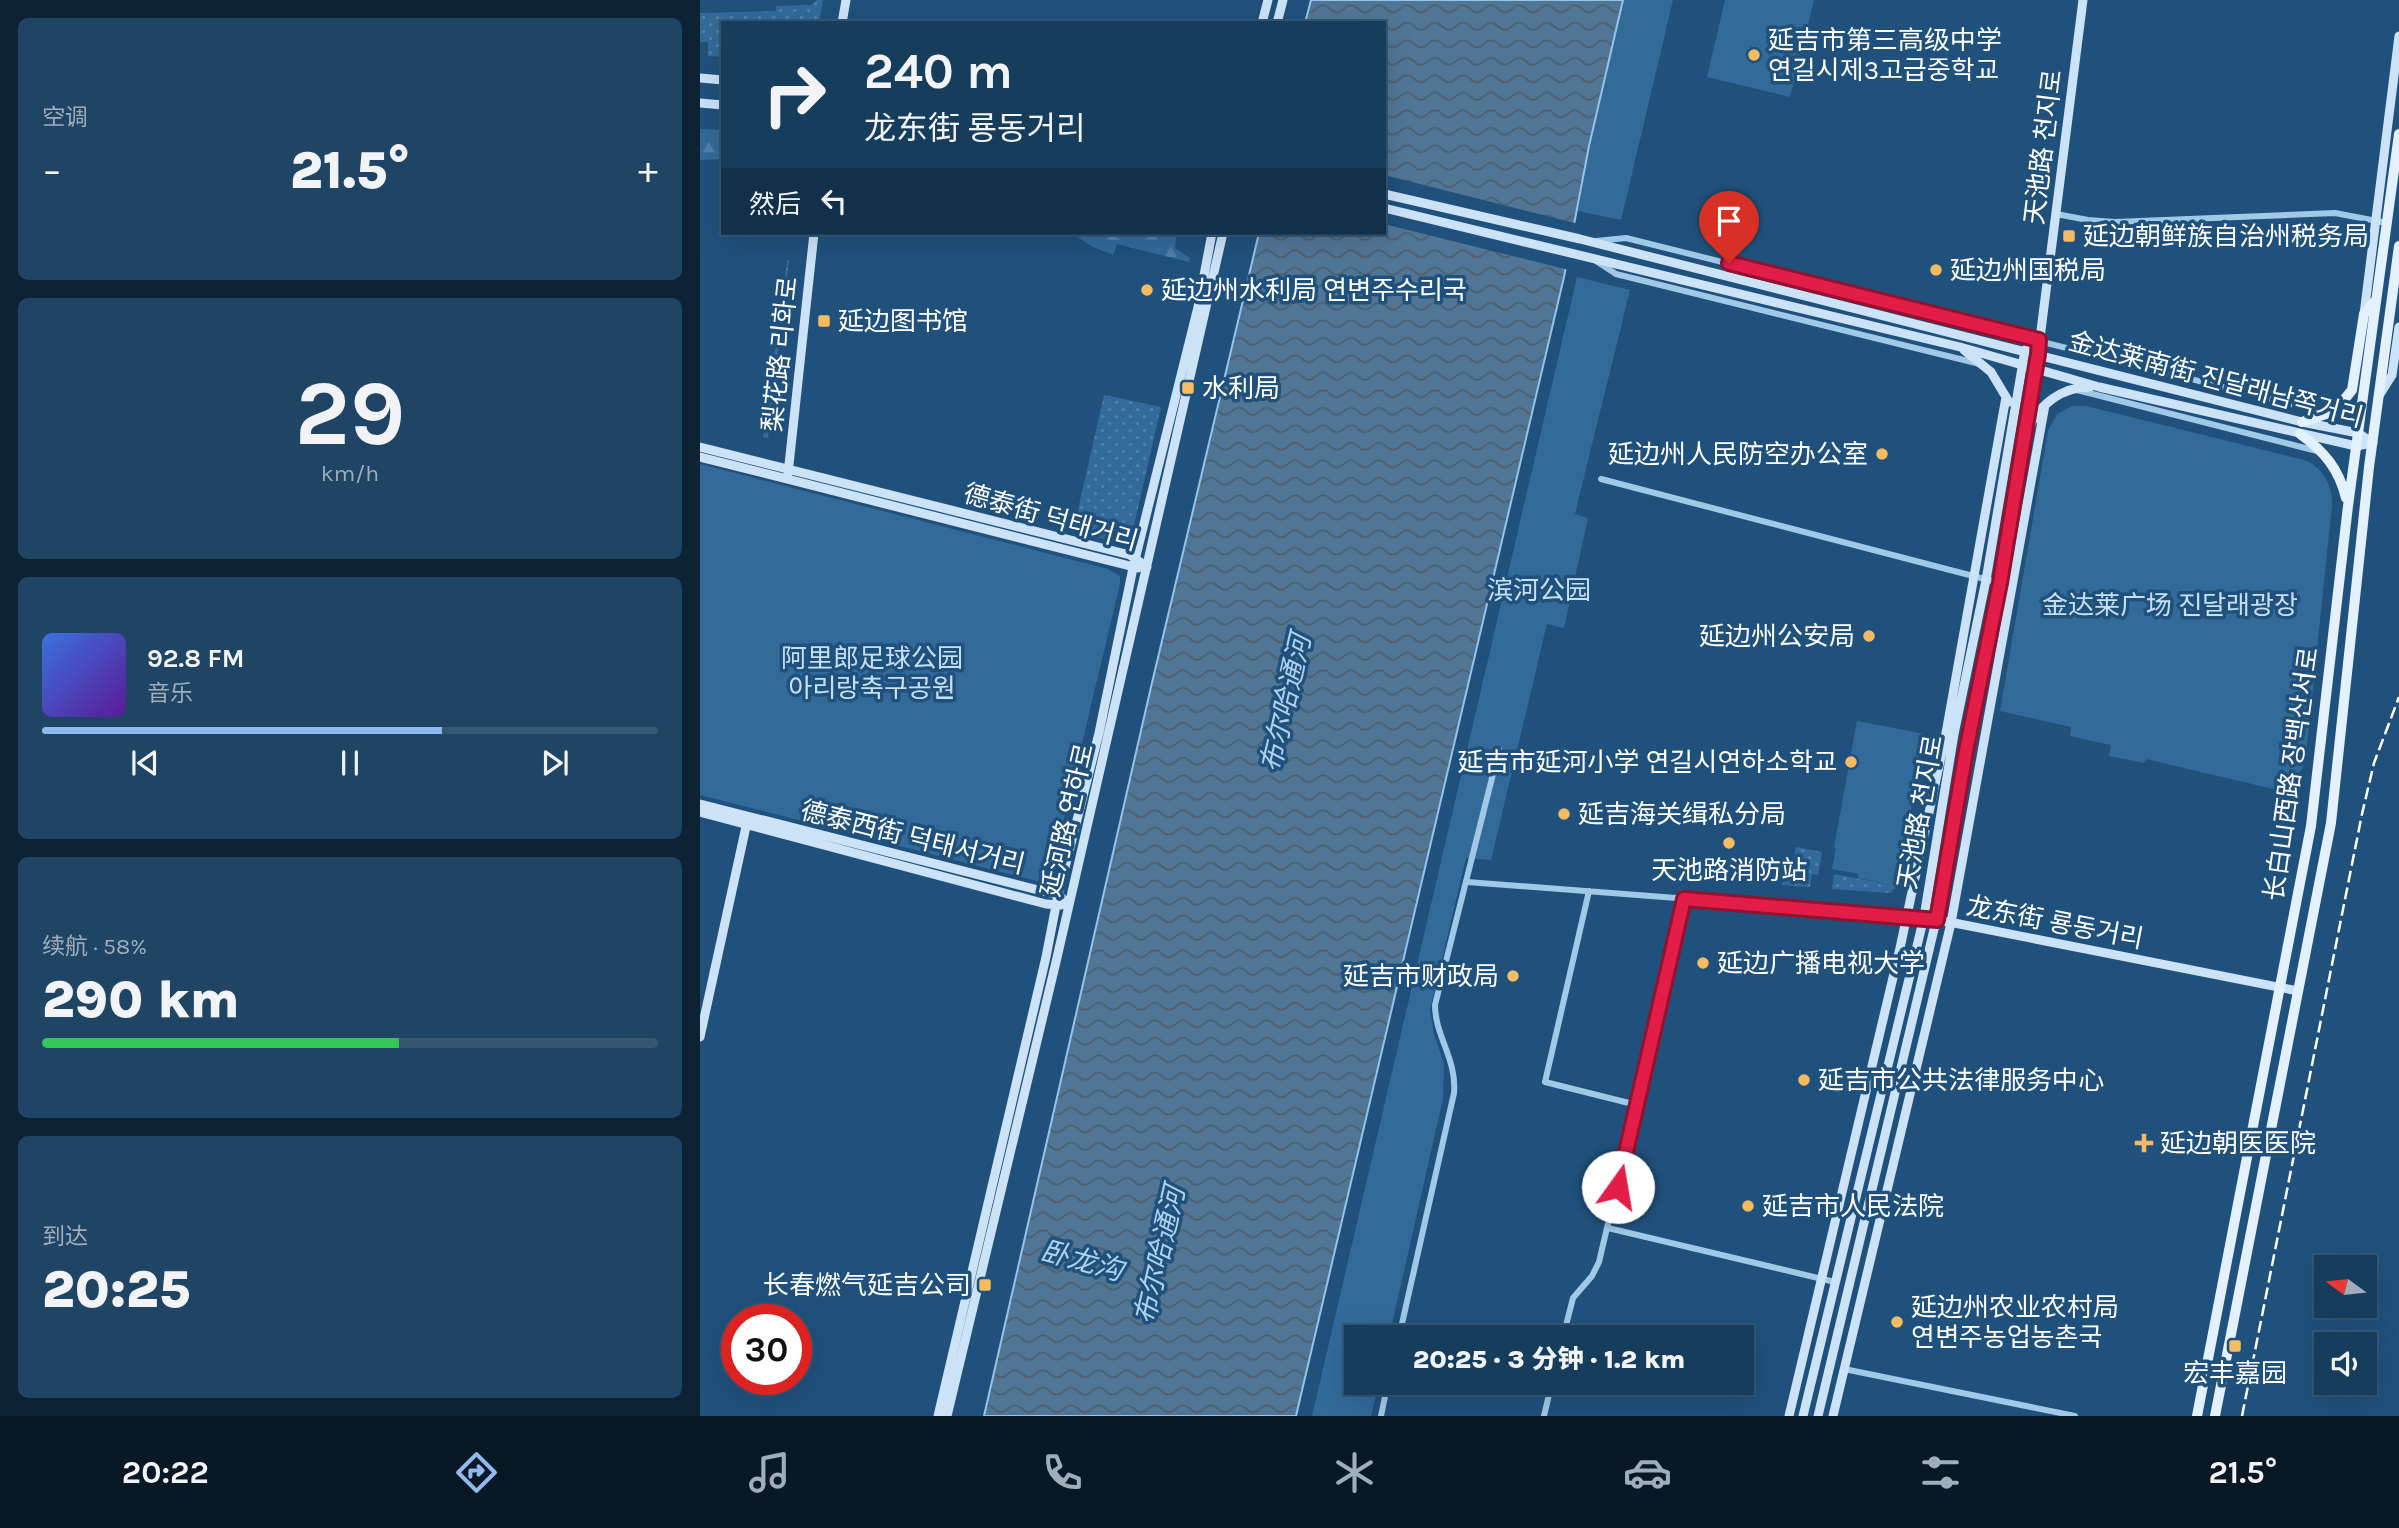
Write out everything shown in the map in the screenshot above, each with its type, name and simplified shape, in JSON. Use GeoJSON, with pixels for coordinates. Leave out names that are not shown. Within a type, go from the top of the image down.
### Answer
{"type":"FeatureCollection","features":[{"type":"Feature","properties":{"kind":"main road"},"geometry":{"type":"LineString","coordinates":[[842,21],[846,0]]}},
{"type":"Feature","properties":{"kind":"main road"},"geometry":{"type":"LineString","coordinates":[[1263,21],[1268,0]]}},
{"type":"Feature","properties":{"kind":"main road"},"geometry":{"type":"LineString","coordinates":[[1278,21],[1283,0]]}},
{"type":"Feature","properties":{"kind":"main road","name":"天池路 천지로"},"geometry":{"type":"LineString","coordinates":[[1818,1416],[1937,920],[1966,751],[2000,583],[2038,354],[2083,0]]}},
{"type":"Feature","properties":{"kind":"main road","name":"长白山西路 장백산서로"},"geometry":{"type":"LineString","coordinates":[[2197,1416],[2313,817],[2348,506],[2376,300],[2399,36]]}},
{"type":"Feature","properties":{"kind":"main road"},"geometry":{"type":"LineString","coordinates":[[700,78],[721,80]]}},
{"type":"Feature","properties":{"kind":"main road"},"geometry":{"type":"LineString","coordinates":[[700,103],[721,105]]}},
{"type":"Feature","properties":{"kind":"main road","name":"长白山西路 장백산서로"},"geometry":{"type":"LineString","coordinates":[[2364,314],[2399,134]]}},
{"type":"Feature","properties":{"kind":"main road"},"geometry":{"type":"LineString","coordinates":[[1386,194],[1585,241]]}},
{"type":"Feature","properties":{"kind":"main road","name":"金达莱南街 진달래남쪽거리"},"geometry":{"type":"LineString","coordinates":[[1386,208],[1960,346],[2099,387],[2356,446],[2373,443]]}},
{"type":"Feature","properties":{"kind":"main road","name":"梨花路 리화로"},"geometry":{"type":"LineString","coordinates":[[788,475],[814,235]]}},
{"type":"Feature","properties":{"kind":"main road"},"geometry":{"type":"LineString","coordinates":[[1201,235],[1208,248]]}},
{"type":"Feature","properties":{"kind":"main road","name":"延河路 연하로"},"geometry":{"type":"LineString","coordinates":[[938,1416],[1046,957],[1055,906],[1099,733],[1135,563],[1198,307],[1211,235]]}},
{"type":"Feature","properties":{"kind":"main road","name":"延河路 연하로"},"geometry":{"type":"LineString","coordinates":[[947,1416],[1069,904],[1223,235]]}},
{"type":"Feature","properties":{"kind":"main road","name":"金达莱南街 진달래남쪽거리"},"geometry":{"type":"LineString","coordinates":[[1585,241],[2302,422],[2358,433],[2373,443]]}},
{"type":"Feature","properties":{"kind":"main road","name":"长白山西路 장백산서로"},"geometry":{"type":"LineString","coordinates":[[2215,1416],[2334,802],[2365,508],[2399,246]]}},
{"type":"Feature","properties":{"kind":"main road"},"geometry":{"type":"LineString","coordinates":[[2302,422],[2329,413],[2347,399],[2352,390],[2364,314],[2376,300]]}},
{"type":"Feature","properties":{"kind":"main road","name":"长白山西路 장백산서로"},"geometry":{"type":"LineString","coordinates":[[2379,395],[2392,375],[2399,327]]}},
{"type":"Feature","properties":{"kind":"main road"},"geometry":{"type":"LineString","coordinates":[[2025,350],[2039,340]]}},
{"type":"Feature","properties":{"kind":"main road"},"geometry":{"type":"LineString","coordinates":[[1960,346],[1991,372],[2014,411]]}},
{"type":"Feature","properties":{"kind":"main road","name":"天池路 천지로"},"geometry":{"type":"LineString","coordinates":[[1803,1416],[1923,917],[1954,734],[1986,580],[2025,350]]}},
{"type":"Feature","properties":{"kind":"main road"},"geometry":{"type":"LineString","coordinates":[[2022,443],[2031,423],[2053,398],[2075,389],[2099,387]]}},
{"type":"Feature","properties":{"kind":"main road","name":"天池路 천지로"},"geometry":{"type":"LineString","coordinates":[[1789,1416],[1946,733],[2006,397]]}},
{"type":"Feature","properties":{"kind":"main road","name":"天池路 천지로"},"geometry":{"type":"LineString","coordinates":[[1833,1416],[1951,923],[2045,405]]}},
{"type":"Feature","properties":{"kind":"main road"},"geometry":{"type":"LineString","coordinates":[[2300,434],[2324,453],[2339,474],[2348,506],[2365,508]]}},
{"type":"Feature","properties":{"kind":"main road","name":"德泰街 덕태거리"},"geometry":{"type":"LineString","coordinates":[[700,447],[788,475]]}},
{"type":"Feature","properties":{"kind":"main road","name":"德泰街 덕태거리"},"geometry":{"type":"LineString","coordinates":[[700,457],[788,475],[1147,567]]}},
{"type":"Feature","properties":{"kind":"main road"},"geometry":{"type":"LineString","coordinates":[[1966,751],[1986,732]]}},
{"type":"Feature","properties":{"kind":"main road","name":"德泰西街 덕태서거리"},"geometry":{"type":"LineString","coordinates":[[700,804],[747,820],[1055,906],[1069,904]]}},
{"type":"Feature","properties":{"kind":"main road","name":"德泰西街 덕태서거리"},"geometry":{"type":"LineString","coordinates":[[700,813],[747,820],[1058,895],[1069,904]]}},
{"type":"Feature","properties":{"kind":"main road"},"geometry":{"type":"LineString","coordinates":[[700,1037],[747,820]]}},
{"type":"Feature","properties":{"kind":"main road","name":"龙东街 룡동거리"},"geometry":{"type":"LineString","coordinates":[[1923,917],[2298,991]]}},
{"type":"Feature","properties":{"kind":"street"},"geometry":{"type":"LineString","coordinates":[[2056,214],[2115,222],[2336,213],[2381,222]]}},
{"type":"Feature","properties":{"kind":"street","name":"金达莱南街 진달래남쪽거리"},"geometry":{"type":"LineString","coordinates":[[1585,241],[1626,238],[2308,410],[2329,413]]}},
{"type":"Feature","properties":{"kind":"street","name":"金达莱南街 진달래남쪽거리"},"geometry":{"type":"LineString","coordinates":[[1588,256],[1616,274],[1983,365]]}},
{"type":"Feature","properties":{"kind":"street","name":"金达莱南街 진달래남쪽거리"},"geometry":{"type":"LineString","coordinates":[[2075,389],[2324,453]]}},
{"type":"Feature","properties":{"kind":"street"},"geometry":{"type":"LineString","coordinates":[[1601,479],[2000,583]]}},
{"type":"Feature","properties":{"kind":"street"},"geometry":{"type":"LineString","coordinates":[[1402,1325],[1454,1093],[1454,1070],[1438,1026],[1436,1005],[1499,750]]}},
{"type":"Feature","properties":{"kind":"street","name":"龙东街 룡동거리"},"geometry":{"type":"LineString","coordinates":[[1467,882],[1923,917]]}},
{"type":"Feature","properties":{"kind":"street"},"geometry":{"type":"LineString","coordinates":[[1589,891],[1545,1082],[1637,1105]]}},
{"type":"Feature","properties":{"kind":"street"},"geometry":{"type":"LineString","coordinates":[[1566,1325],[1573,1298],[1599,1262],[1684,899]]}},
{"type":"Feature","properties":{"kind":"street"},"geometry":{"type":"LineString","coordinates":[[1608,1228],[1835,1282]]}},
{"type":"Feature","properties":{"kind":"street"},"geometry":{"type":"LineString","coordinates":[[1844,1369],[2075,1416]]}},
{"type":"Feature","properties":{"kind":"street"},"geometry":{"type":"LineString","coordinates":[[1381,1416],[1385,1395]]}},
{"type":"Feature","properties":{"kind":"street"},"geometry":{"type":"LineString","coordinates":[[1544,1416],[1549,1395]]}},
{"type":"Feature","properties":{"kind":"green space"},"geometry":{"type":"Polygon","coordinates":[[[817,0],[823,0],[819,21],[721,21],[721,57],[708,56],[708,42],[700,42],[700,13],[776,11],[776,6],[811,5],[817,0]]]}},
{"type":"Feature","properties":{"kind":"green space"},"geometry":{"type":"Polygon","coordinates":[[[1623,0],[1673,0],[1621,220],[1578,211],[1589,146],[1623,0]]]}},
{"type":"Feature","properties":{"kind":"green space"},"geometry":{"type":"Polygon","coordinates":[[[1725,0],[1814,0],[1790,97],[1707,77],[1725,0]]]}},
{"type":"Feature","properties":{"kind":"green space"},"geometry":{"type":"Polygon","coordinates":[[[700,129],[721,130],[721,159],[700,160],[700,129]]]}},
{"type":"Feature","properties":{"kind":"green space"},"geometry":{"type":"Polygon","coordinates":[[[1075,235],[1174,235],[1175,248],[1190,258],[1189,262],[1117,244],[1113,255],[1091,246],[1075,235]]]}},
{"type":"Feature","properties":{"kind":"green space"},"geometry":{"type":"Polygon","coordinates":[[[789,260],[768,438],[763,437],[789,260]]]}},
{"type":"Feature","properties":{"kind":"green space","name":"滨河公园"},"geometry":{"type":"Polygon","coordinates":[[[1577,277],[1630,290],[1575,514],[1588,518],[1564,628],[1547,624],[1491,860],[1466,858],[1430,1010],[1434,1034],[1444,1064],[1443,1099],[1392,1325],[1344,1325],[1344,1395],[1376,1395],[1371,1416],[1312,1416],[1577,277]]]}},
{"type":"Feature","properties":{"kind":"green space"},"geometry":{"type":"Polygon","coordinates":[[[1104,395],[1161,407],[1131,539],[1126,544],[1073,532],[1104,395]]]}},
{"type":"Feature","properties":{"kind":"green space","name":"金达莱广场 진달래광장"},"geometry":{"type":"Polygon","coordinates":[[[2072,406],[2086,406],[2304,460],[2317,467],[2325,478],[2331,491],[2332,506],[2305,763],[2297,777],[2294,794],[2146,759],[2144,763],[2109,756],[2111,745],[2070,736],[2071,727],[2000,711],[2048,431],[2057,414],[2072,406]]]}},
{"type":"Feature","properties":{"kind":"green space","name":"阿里郎足球公园 아리랑축구공원"},"geometry":{"type":"Polygon","coordinates":[[[700,464],[1108,569],[1120,576],[1048,877],[1037,881],[700,795],[700,464]]]}},
{"type":"Feature","properties":{"kind":"green space"},"geometry":{"type":"Polygon","coordinates":[[[1857,721],[1925,734],[1897,886],[1858,878],[1858,874],[1832,869],[1857,721]]]}},
{"type":"Feature","properties":{"kind":"green space"},"geometry":{"type":"Polygon","coordinates":[[[1796,847],[1822,852],[1818,875],[1812,874],[1810,887],[1782,885],[1783,880],[1789,881],[1796,847]]]}},
{"type":"Feature","properties":{"kind":"green space"},"geometry":{"type":"Polygon","coordinates":[[[1834,874],[1897,886],[1890,893],[1832,889],[1834,874]]]}},
{"type":"Feature","properties":{"kind":"water"},"geometry":{"type":"Polygon","coordinates":[[[1311,0],[1623,0],[1589,146],[1564,277],[1296,1416],[984,1416],[1151,687],[1259,235],[1386,235],[1386,21],[1306,21],[1311,0]]]}},
{"type":"Feature","properties":{"kind":"pier"},"geometry":{"type":"Polygon","coordinates":[[[1386,176],[1579,224],[1569,270],[1386,224],[1386,176]]]}},
{"type":"Feature","properties":{"kind":"railway"},"geometry":{"type":"LineString","coordinates":[[2242,1416],[2362,814],[2374,763],[2399,697]]}},
{"type":"Feature","properties":{"kind":"place","name":"延吉市第三高级中学 연길시제3고급중학교"},"geometry":{"type":"Point","coordinates":[1754,55]}},
{"type":"Feature","properties":{"kind":"place","name":"延边朝鲜族自治州税务局"},"geometry":{"type":"Point","coordinates":[2069,236]}},
{"type":"Feature","properties":{"kind":"place","name":"延边州国税局"},"geometry":{"type":"Point","coordinates":[1936,270]}},
{"type":"Feature","properties":{"kind":"place","name":"延边州水利局 연변주수리국"},"geometry":{"type":"Point","coordinates":[1147,290]}},
{"type":"Feature","properties":{"kind":"place","name":"延边图书馆"},"geometry":{"type":"Point","coordinates":[824,321]}},
{"type":"Feature","properties":{"kind":"place","name":"水利局"},"geometry":{"type":"Point","coordinates":[1188,388]}},
{"type":"Feature","properties":{"kind":"place","name":"延边州人民防空办公室"},"geometry":{"type":"Point","coordinates":[1882,454]}},
{"type":"Feature","properties":{"kind":"place","name":"延边州公安局"},"geometry":{"type":"Point","coordinates":[1869,636]}},
{"type":"Feature","properties":{"kind":"place","name":"延吉市延河小学 연길시연하소학교"},"geometry":{"type":"Point","coordinates":[1851,762]}},
{"type":"Feature","properties":{"kind":"place","name":"延吉海关缉私分局"},"geometry":{"type":"Point","coordinates":[1564,814]}},
{"type":"Feature","properties":{"kind":"place","name":"天池路消防站"},"geometry":{"type":"Point","coordinates":[1729,843]}},
{"type":"Feature","properties":{"kind":"place","name":"延边广播电视大学"},"geometry":{"type":"Point","coordinates":[1703,963]}},
{"type":"Feature","properties":{"kind":"place","name":"延吉市财政局"},"geometry":{"type":"Point","coordinates":[1513,976]}},
{"type":"Feature","properties":{"kind":"place","name":"延吉市公共法律服务中心"},"geometry":{"type":"Point","coordinates":[1804,1080]}},
{"type":"Feature","properties":{"kind":"place","name":"延边朝医医院"},"geometry":{"type":"Point","coordinates":[2144,1143]}},
{"type":"Feature","properties":{"kind":"place","name":"延吉市人民法院"},"geometry":{"type":"Point","coordinates":[1748,1206]}},
{"type":"Feature","properties":{"kind":"place","name":"长春燃气延吉公司"},"geometry":{"type":"Point","coordinates":[985,1285]}},
{"type":"Feature","properties":{"kind":"place","name":"延边州农业农村局 연변주농업농촌국"},"geometry":{"type":"Point","coordinates":[1897,1322]}},
{"type":"Feature","properties":{"kind":"place","name":"宏丰嘉园"},"geometry":{"type":"Point","coordinates":[2235,1346]}},
{"type":"Feature","properties":{"kind":"route"},"geometry":{"type":"LineString","coordinates":[[1618,1187],[1684,899],[1937,920],[1966,751],[2000,583],[2038,354],[2039,340],[1729,263]]}},
{"type":"Feature","properties":{"kind":"water label","name":"布尔哈通河"},"geometry":{"type":"Point","coordinates":[1285,703]}},
{"type":"Feature","properties":{"kind":"water label","name":"布尔哈通河"},"geometry":{"type":"Point","coordinates":[1159,1255]}},
{"type":"Feature","properties":{"kind":"water label","name":"卧龙沟"},"geometry":{"type":"Point","coordinates":[1082,1260]}}]}
